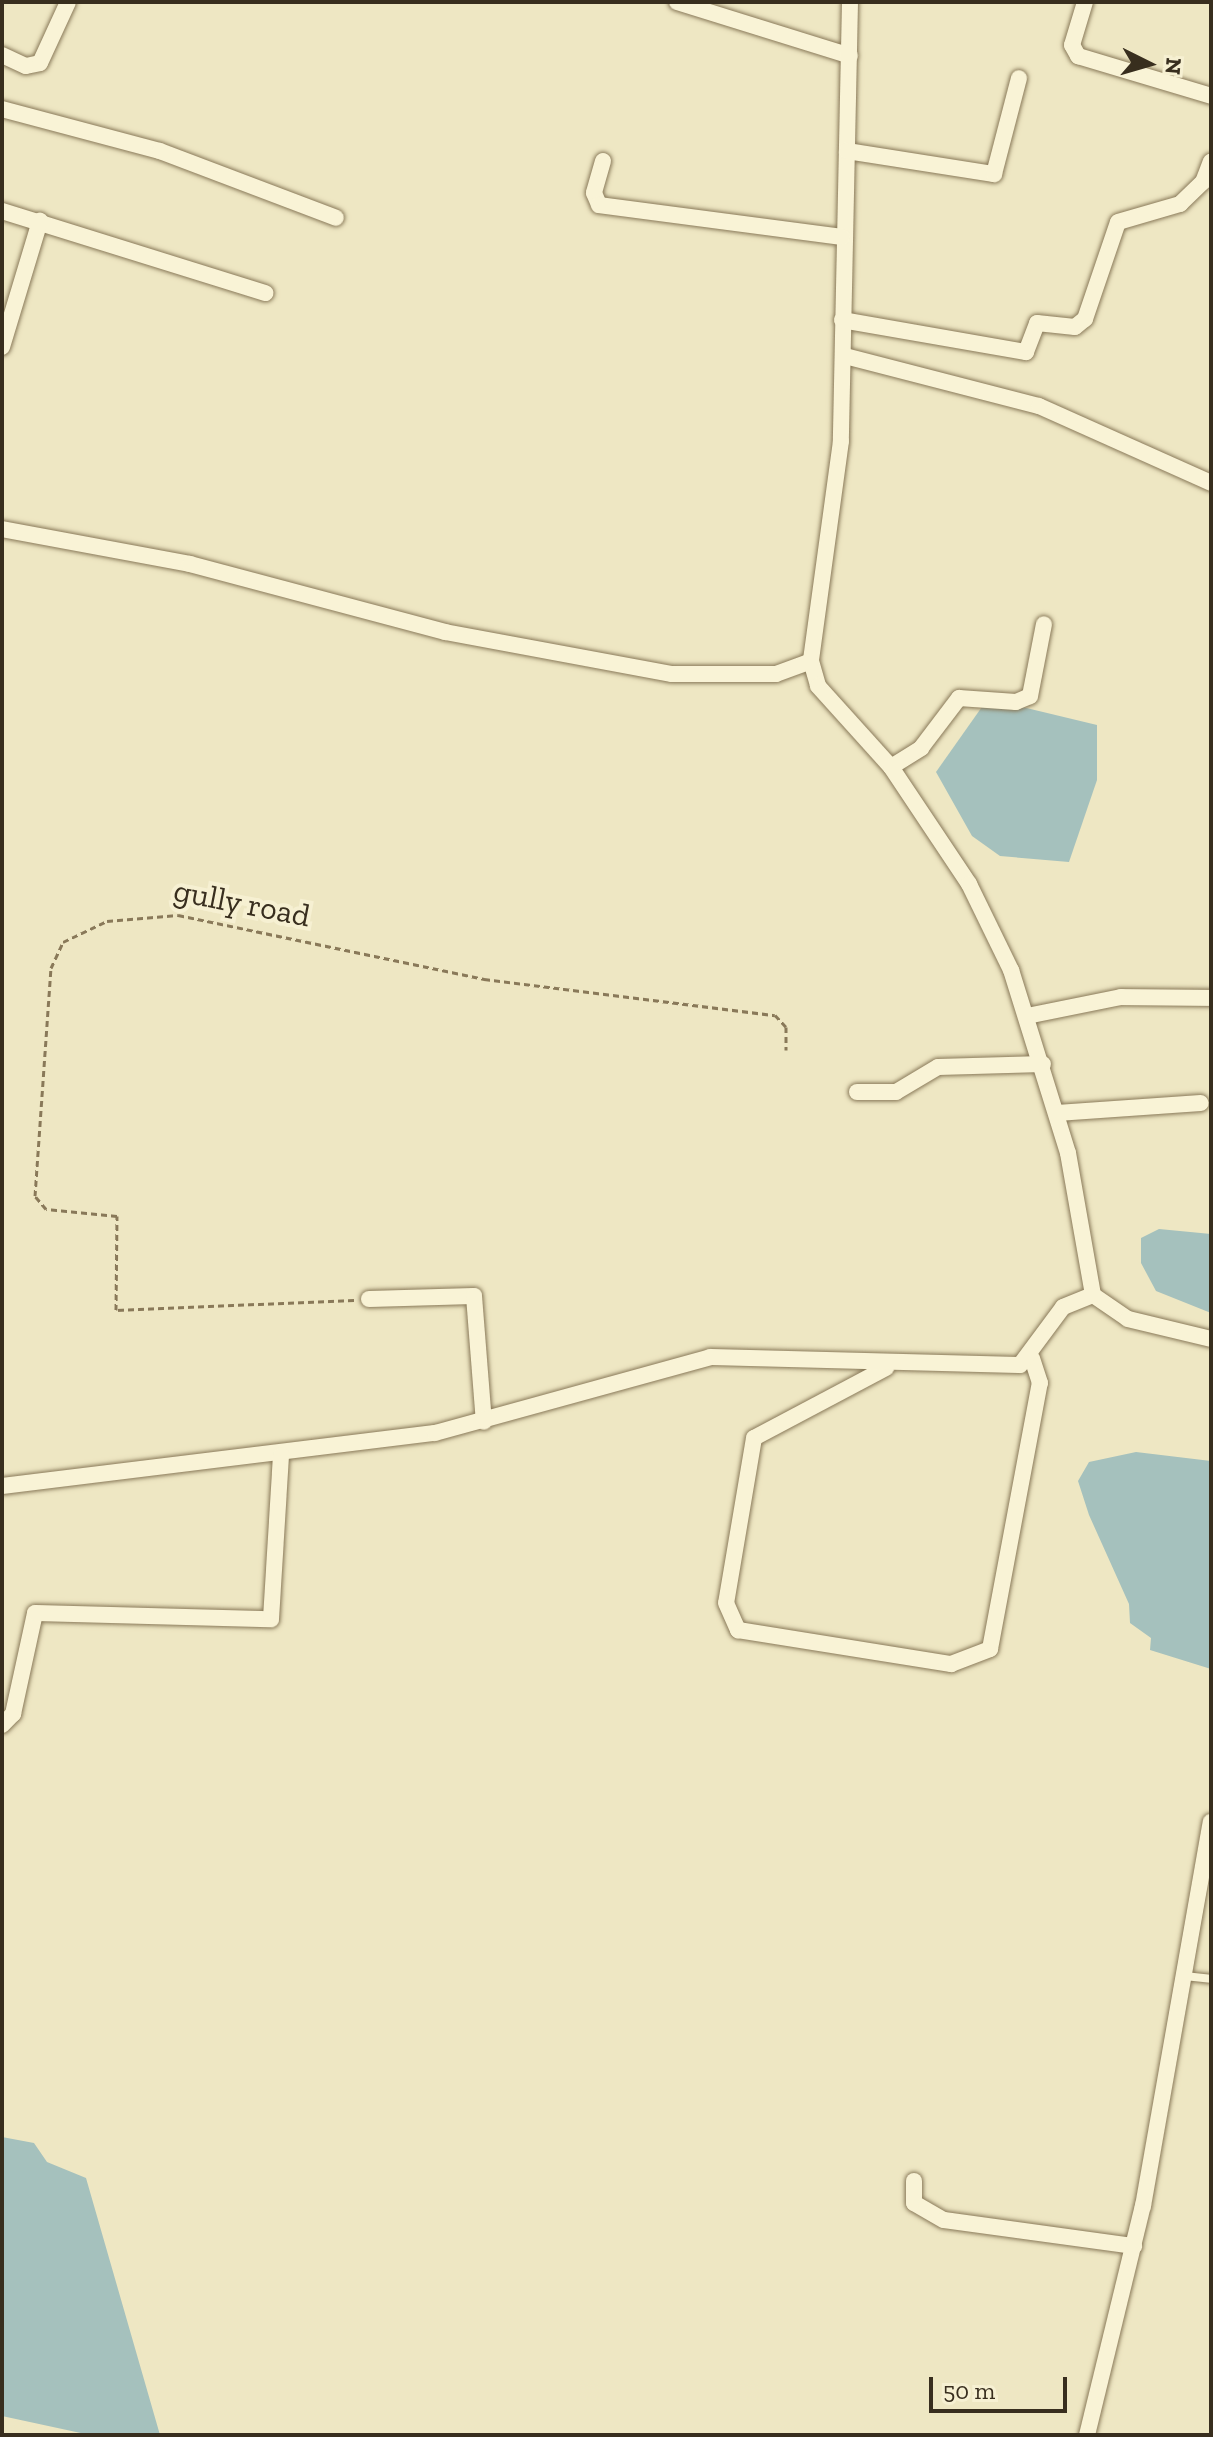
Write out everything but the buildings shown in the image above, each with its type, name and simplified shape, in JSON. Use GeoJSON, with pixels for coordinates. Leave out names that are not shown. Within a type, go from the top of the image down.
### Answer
{"type":"FeatureCollection","features":[{"type":"Feature","properties":{"kind":"street"},"geometry":{"type":"LineString","coordinates":[[2,55],[26,66],[40,63],[68,2]]}},
{"type":"Feature","properties":{"kind":"street"},"geometry":{"type":"LineString","coordinates":[[677,2],[850,56]]}},
{"type":"Feature","properties":{"kind":"street"},"geometry":{"type":"LineString","coordinates":[[850,2],[842,237],[845,356],[835,502],[811,661],[818,686],[891,767],[969,884],[1027,1016],[1043,1064],[1057,1113],[1093,1295],[1128,1319],[1211,1339]]}},
{"type":"Feature","properties":{"kind":"street"},"geometry":{"type":"LineString","coordinates":[[1085,2],[1072,45],[1078,56],[1211,96]]}},
{"type":"Feature","properties":{"kind":"street"},"geometry":{"type":"LineString","coordinates":[[847,151],[994,174],[1019,78]]}},
{"type":"Feature","properties":{"kind":"street"},"geometry":{"type":"LineString","coordinates":[[2,109],[125,139],[336,218]]}},
{"type":"Feature","properties":{"kind":"street"},"geometry":{"type":"LineString","coordinates":[[603,161],[599,205],[842,237]]}},
{"type":"Feature","properties":{"kind":"street"},"geometry":{"type":"LineString","coordinates":[[842,320],[1026,352],[1037,323],[1075,327],[1085,319],[1118,222],[1180,204],[1203,182],[1211,161]]}},
{"type":"Feature","properties":{"kind":"street"},"geometry":{"type":"LineString","coordinates":[[2,211],[266,293]]}},
{"type":"Feature","properties":{"kind":"street"},"geometry":{"type":"LineString","coordinates":[[2,347],[40,221]]}},
{"type":"Feature","properties":{"kind":"street"},"geometry":{"type":"LineString","coordinates":[[845,356],[1039,406],[1211,483]]}},
{"type":"Feature","properties":{"kind":"street"},"geometry":{"type":"LineString","coordinates":[[2,529],[190,564],[445,632],[672,674],[776,674],[811,661]]}},
{"type":"Feature","properties":{"kind":"street"},"geometry":{"type":"LineString","coordinates":[[891,767],[921,748],[959,698],[1016,702],[1030,696],[1044,624]]}},
{"type":"Feature","properties":{"kind":"street"},"geometry":{"type":"LineString","coordinates":[[1027,1016],[1121,997],[1211,998]]}},
{"type":"Feature","properties":{"kind":"street"},"geometry":{"type":"LineString","coordinates":[[857,1092],[896,1092],[938,1067],[1043,1064]]}},
{"type":"Feature","properties":{"kind":"street"},"geometry":{"type":"LineString","coordinates":[[1057,1113],[1201,1103]]}},
{"type":"Feature","properties":{"kind":"street"},"geometry":{"type":"LineString","coordinates":[[369,1299],[461,1291],[474,1296],[484,1422]]}},
{"type":"Feature","properties":{"kind":"street"},"geometry":{"type":"LineString","coordinates":[[2,1486],[281,1455],[484,1422],[710,1357],[891,1366],[1005,1367],[1032,1358],[1063,1307],[1093,1295]]}},
{"type":"Feature","properties":{"kind":"street"},"geometry":{"type":"LineString","coordinates":[[891,1366],[754,1438],[726,1603],[738,1630],[951,1664],[990,1649],[1040,1383],[1032,1358]]}},
{"type":"Feature","properties":{"kind":"street"},"geometry":{"type":"LineString","coordinates":[[2,1725],[13,1714],[35,1613],[271,1619],[281,1455]]}},
{"type":"Feature","properties":{"kind":"street"},"geometry":{"type":"LineString","coordinates":[[1087,2435],[1134,2246],[1180,1975],[1211,1822]]}},
{"type":"Feature","properties":{"kind":"street"},"geometry":{"type":"LineString","coordinates":[[914,2181],[914,2203],[944,2220],[1134,2246]]}},
{"type":"Feature","properties":{"kind":"lane"},"geometry":{"type":"LineString","coordinates":[[1180,1975],[1211,1979]]}},
{"type":"Feature","properties":{"kind":"path","name":"gully road"},"geometry":{"type":"LineString","coordinates":[[369,1299],[116,1310],[117,1216],[46,1209],[35,1196],[51,968],[63,942],[107,921],[178,915],[484,979],[775,1015],[786,1027],[786,1050]]}},
{"type":"Feature","properties":{"kind":"water"},"geometry":{"type":"Polygon","coordinates":[[[1002,702],[1097,725],[1097,780],[1069,862],[1000,856],[972,836],[936,772],[984,704],[1002,702]]]}},
{"type":"Feature","properties":{"kind":"water"},"geometry":{"type":"Polygon","coordinates":[[[1159,1229],[1211,1234],[1211,1313],[1156,1291],[1141,1263],[1141,1238],[1159,1229]]]}},
{"type":"Feature","properties":{"kind":"water"},"geometry":{"type":"Polygon","coordinates":[[[1136,1452],[1211,1461],[1211,1669],[1150,1650],[1151,1638],[1130,1623],[1129,1604],[1089,1515],[1078,1481],[1089,1462],[1136,1452]]]}},
{"type":"Feature","properties":{"kind":"water"},"geometry":{"type":"Polygon","coordinates":[[[2,2137],[34,2143],[47,2162],[86,2178],[160,2435],[90,2435],[2,2416],[2,2137]]]}}]}
